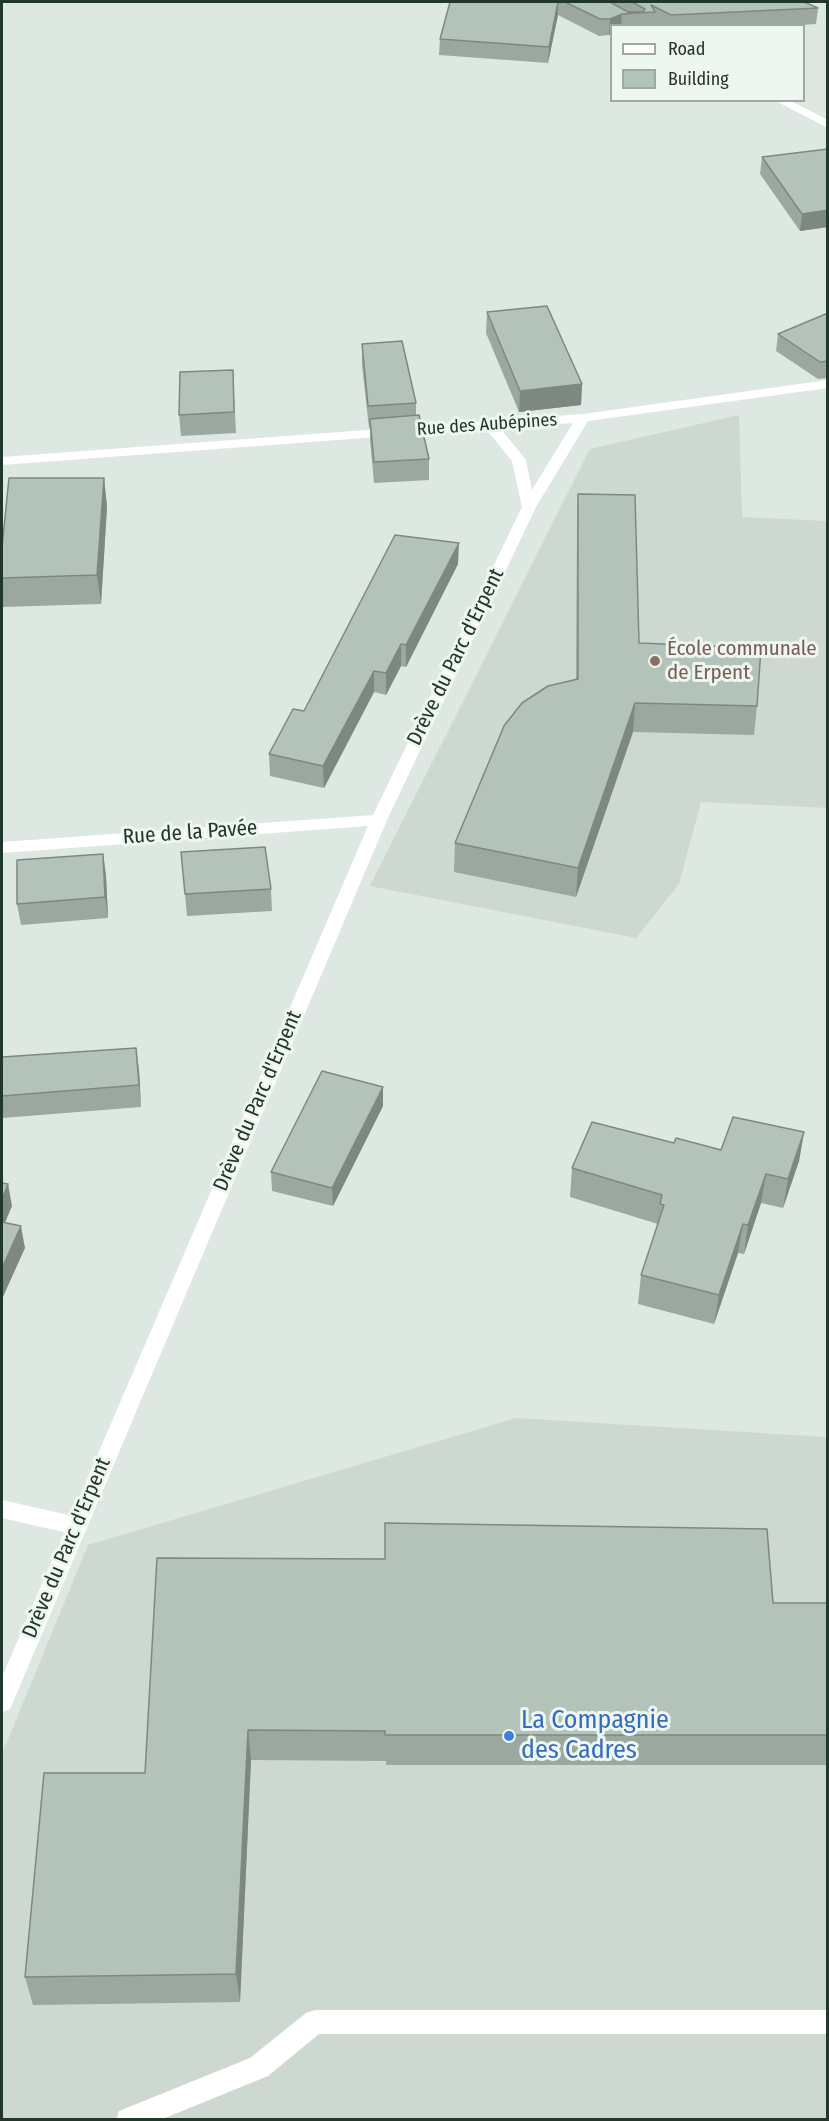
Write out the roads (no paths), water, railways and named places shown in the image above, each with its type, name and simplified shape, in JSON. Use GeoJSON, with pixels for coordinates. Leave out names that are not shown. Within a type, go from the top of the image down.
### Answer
{"type":"FeatureCollection","features":[{"type":"Feature","properties":{"kind":"street"},"geometry":{"type":"LineString","coordinates":[[783,102],[828,125]]}},
{"type":"Feature","properties":{"kind":"street","name":"Rue des Aubépines"},"geometry":{"type":"LineString","coordinates":[[2,461],[583,418],[828,384]]}},
{"type":"Feature","properties":{"kind":"street","name":"Drève du Parc d'Erpent"},"geometry":{"type":"LineString","coordinates":[[2,1702],[379,820],[529,507],[583,418]]}},
{"type":"Feature","properties":{"kind":"street"},"geometry":{"type":"LineString","coordinates":[[490,425],[519,460],[529,507]]}},
{"type":"Feature","properties":{"kind":"street","name":"Rue de la Pavée"},"geometry":{"type":"LineString","coordinates":[[2,847],[379,820]]}},
{"type":"Feature","properties":{"kind":"street"},"geometry":{"type":"LineString","coordinates":[[2,1509],[77,1526]]}},
{"type":"Feature","properties":{"kind":"street"},"geometry":{"type":"LineString","coordinates":[[128,2120],[259,2067],[315,2022],[828,2022]]}},
{"type":"Feature","properties":{"kind":"place","name":"École communale de Erpent"},"geometry":{"type":"Point","coordinates":[655,661]}},
{"type":"Feature","properties":{"kind":"place","name":"La Compagnie des Cadres"},"geometry":{"type":"Point","coordinates":[509,1736]}}]}
